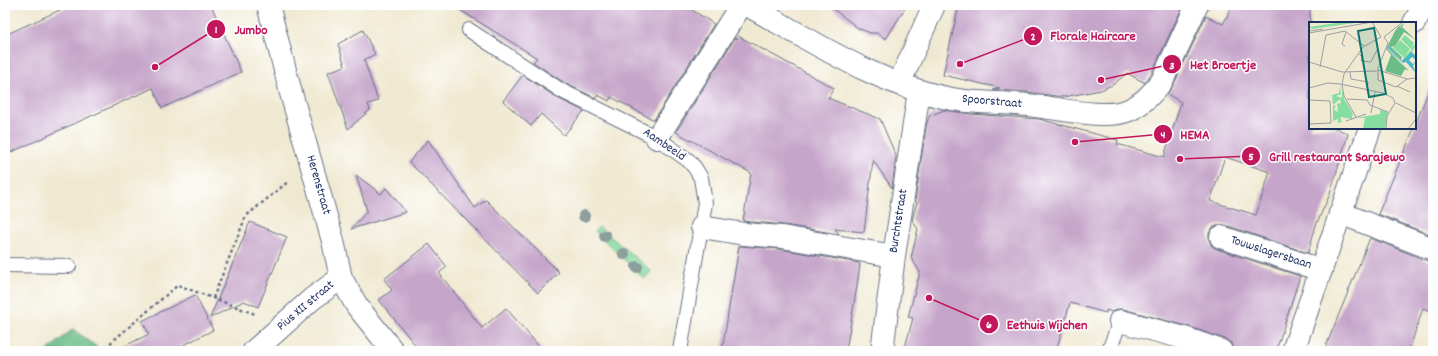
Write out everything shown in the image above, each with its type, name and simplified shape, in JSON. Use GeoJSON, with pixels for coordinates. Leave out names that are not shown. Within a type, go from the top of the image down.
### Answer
{"type":"FeatureCollection","features":[{"type":"Feature","properties":{"kind":"street","name":"Herenstraat"},"geometry":{"type":"LineString","coordinates":[[268,5],[333,241],[341,278],[358,306],[393,351]]}},
{"type":"Feature","properties":{"kind":"street"},"geometry":{"type":"LineString","coordinates":[[658,138],[741,5]]}},
{"type":"Feature","properties":{"kind":"street","name":"Spoorstraat"},"geometry":{"type":"LineString","coordinates":[[747,5],[846,60],[909,87],[953,99],[1026,105],[1097,114],[1129,111],[1149,97],[1162,81],[1197,5]]}},
{"type":"Feature","properties":{"kind":"street","name":"Burchtstraat"},"geometry":{"type":"LineString","coordinates":[[882,351],[894,256],[909,87],[934,5]]}},
{"type":"Feature","properties":{"kind":"street"},"geometry":{"type":"LineString","coordinates":[[1415,22],[1424,5]]}},
{"type":"Feature","properties":{"kind":"street","name":"Touwslagersbaan"},"geometry":{"type":"LineString","coordinates":[[1293,351],[1370,129]]}},
{"type":"Feature","properties":{"kind":"street"},"geometry":{"type":"LineString","coordinates":[[1340,212],[1433,249]]}},
{"type":"Feature","properties":{"kind":"street"},"geometry":{"type":"LineString","coordinates":[[702,227],[744,234],[782,237],[894,256]]}},
{"type":"Feature","properties":{"kind":"street","name":"Touwslagersbaan"},"geometry":{"type":"LineString","coordinates":[[1221,237],[1321,270]]}},
{"type":"Feature","properties":{"kind":"street","name":"Pius XII straat"},"geometry":{"type":"LineString","coordinates":[[254,351],[312,299],[341,278]]}},
{"type":"Feature","properties":{"kind":"street"},"geometry":{"type":"LineString","coordinates":[[1120,321],[1184,338],[1221,351]]}},
{"type":"Feature","properties":{"kind":"lane","name":"Aambeeld"},"geometry":{"type":"LineString","coordinates":[[469,30],[562,91],[658,138],[688,160],[695,168],[701,178],[705,203],[680,351]]}},
{"type":"Feature","properties":{"kind":"lane"},"geometry":{"type":"LineString","coordinates":[[5,265],[69,266]]}},
{"type":"Feature","properties":{"kind":"lane"},"geometry":{"type":"LineString","coordinates":[[1109,351],[1120,321]]}},
{"type":"Feature","properties":{"kind":"path"},"geometry":{"type":"LineString","coordinates":[[213,298],[246,216],[288,181],[314,173]]}},
{"type":"Feature","properties":{"kind":"path"},"geometry":{"type":"LineString","coordinates":[[101,351],[178,285],[266,318],[281,326]]}},
{"type":"Feature","properties":{"kind":"green space"},"geometry":{"type":"Polygon","coordinates":[[[599,227],[651,271],[644,279],[595,231],[599,227]]]}},
{"type":"Feature","properties":{"kind":"green space"},"geometry":{"type":"Polygon","coordinates":[[[73,329],[98,348],[95,351],[47,351],[73,329]]]}},
{"type":"Feature","properties":{"kind":"building"},"geometry":{"type":"Polygon","coordinates":[[[71,5],[211,5],[241,72],[162,108],[153,88],[5,155],[5,35],[71,5]]]}},
{"type":"Feature","properties":{"kind":"building"},"geometry":{"type":"Polygon","coordinates":[[[452,5],[684,5],[714,24],[654,120],[611,97],[609,101],[598,95],[596,98],[566,84],[533,62],[537,58],[452,5]]]}},
{"type":"Feature","properties":{"kind":"building"},"geometry":{"type":"Polygon","coordinates":[[[828,5],[907,5],[886,39],[877,33],[870,33],[858,28],[828,5]]]}},
{"type":"Feature","properties":{"kind":"building"},"geometry":{"type":"Polygon","coordinates":[[[959,5],[1183,6],[1151,74],[1145,83],[1127,73],[1114,84],[1101,90],[1063,97],[1027,92],[993,90],[1000,88],[943,75],[959,5]]]}},
{"type":"Feature","properties":{"kind":"building"},"geometry":{"type":"Polygon","coordinates":[[[1233,5],[1310,5],[1309,129],[1338,129],[1348,134],[1330,194],[1316,225],[1308,253],[1225,225],[1213,227],[1209,233],[1209,240],[1212,246],[1217,249],[1300,276],[1276,351],[1233,351],[1231,343],[1225,339],[1187,326],[1123,309],[1117,309],[1112,312],[1106,310],[1106,313],[1070,303],[1056,351],[904,351],[913,318],[908,317],[920,272],[911,258],[918,229],[912,220],[917,202],[915,201],[929,116],[944,110],[971,114],[1039,119],[1118,140],[1117,144],[1164,157],[1181,102],[1167,94],[1173,86],[1206,16],[1223,24],[1233,5]],[[1225,157],[1210,201],[1256,215],[1270,172],[1225,157]]]}},
{"type":"Feature","properties":{"kind":"building"},"geometry":{"type":"Polygon","coordinates":[[[363,30],[375,54],[364,60],[378,101],[368,104],[370,110],[348,129],[328,72],[345,66],[338,44],[363,30]]]}},
{"type":"Feature","properties":{"kind":"building"},"geometry":{"type":"Polygon","coordinates":[[[738,36],[834,88],[828,98],[880,119],[896,156],[892,188],[873,160],[864,232],[835,229],[839,234],[784,225],[743,221],[751,173],[676,132],[735,38],[737,39],[738,36]]]}},
{"type":"Feature","properties":{"kind":"building"},"geometry":{"type":"Polygon","coordinates":[[[523,75],[557,98],[584,111],[564,135],[541,114],[531,126],[503,101],[523,75]]]}},
{"type":"Feature","properties":{"kind":"building"},"geometry":{"type":"Polygon","coordinates":[[[1432,82],[1433,236],[1378,214],[1414,129],[1416,129],[1416,122],[1432,82]]]}},
{"type":"Feature","properties":{"kind":"building"},"geometry":{"type":"Polygon","coordinates":[[[428,140],[475,208],[486,200],[559,272],[538,293],[409,162],[428,140]]]}},
{"type":"Feature","properties":{"kind":"building"},"geometry":{"type":"Polygon","coordinates":[[[356,175],[381,194],[386,188],[406,212],[351,229],[367,211],[356,175]]]}},
{"type":"Feature","properties":{"kind":"building"},"geometry":{"type":"Polygon","coordinates":[[[250,222],[287,237],[258,307],[244,301],[210,318],[250,222]]]}},
{"type":"Feature","properties":{"kind":"building"},"geometry":{"type":"Polygon","coordinates":[[[1370,238],[1428,261],[1433,261],[1433,312],[1423,308],[1409,351],[1324,351],[1370,238]]]}},
{"type":"Feature","properties":{"kind":"building"},"geometry":{"type":"Polygon","coordinates":[[[429,244],[447,267],[439,273],[482,328],[506,308],[543,351],[420,351],[379,300],[392,290],[384,279],[429,244]]]}},
{"type":"Feature","properties":{"kind":"building"},"geometry":{"type":"Polygon","coordinates":[[[739,246],[780,249],[859,263],[857,286],[846,351],[722,351],[739,246]]]}},
{"type":"Feature","properties":{"kind":"building"},"geometry":{"type":"Polygon","coordinates":[[[195,295],[213,330],[172,351],[115,351],[149,334],[142,321],[195,295]]]}},
{"type":"Feature","properties":{"kind":"place","name":"Florale Haircare"},"geometry":{"type":"Point","coordinates":[960,64]}},
{"type":"Feature","properties":{"kind":"place","name":"Jumbo"},"geometry":{"type":"Point","coordinates":[155,67]}},
{"type":"Feature","properties":{"kind":"place","name":"Het Broertje"},"geometry":{"type":"Point","coordinates":[1101,80]}},
{"type":"Feature","properties":{"kind":"place","name":"HEMA"},"geometry":{"type":"Point","coordinates":[1075,142]}},
{"type":"Feature","properties":{"kind":"place","name":"Grill restaurant Sarajewo"},"geometry":{"type":"Point","coordinates":[1180,159]}},
{"type":"Feature","properties":{"kind":"place","name":"Eethuis Wijchen"},"geometry":{"type":"Point","coordinates":[929,298]}}]}
